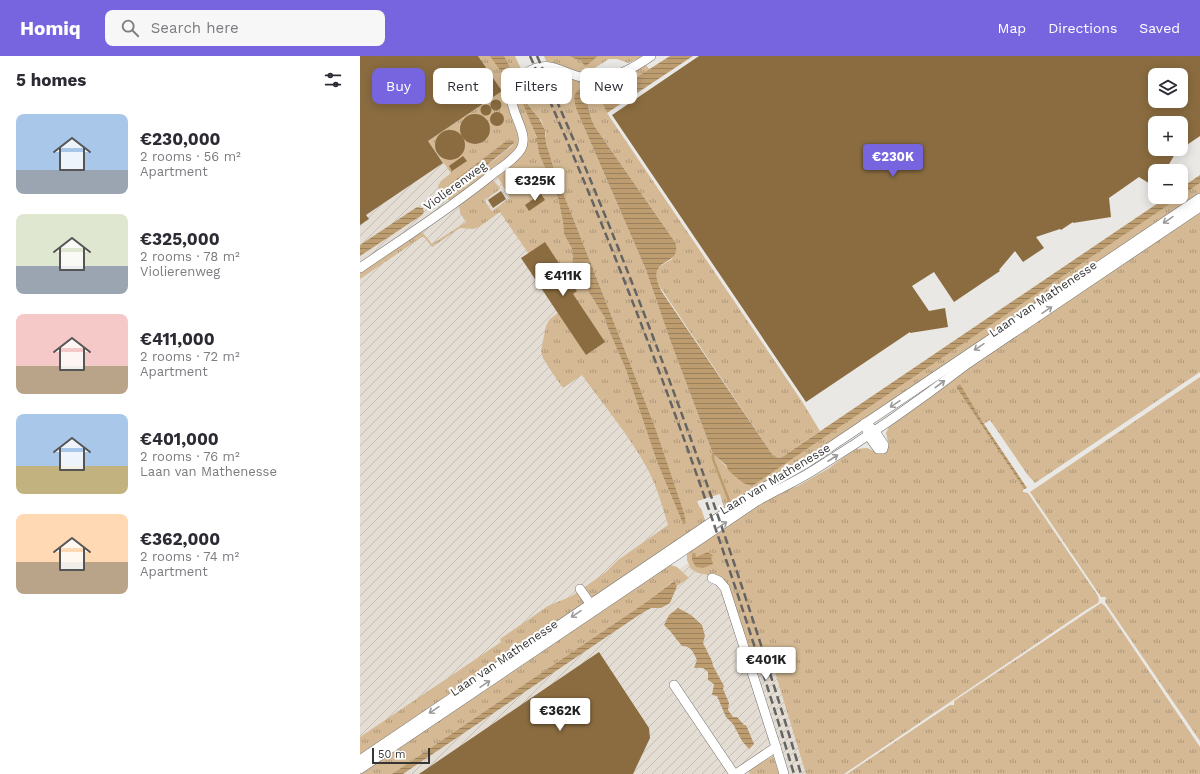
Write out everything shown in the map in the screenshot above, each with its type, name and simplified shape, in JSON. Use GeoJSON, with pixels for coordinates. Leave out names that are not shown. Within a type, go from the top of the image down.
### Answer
{"type":"FeatureCollection","features":[{"type":"Feature","properties":{"kind":"street","name":"Violierenweg"},"geometry":{"type":"LineString","coordinates":[[360,268],[460,200],[518,153],[523,143],[523,136],[514,111],[512,97],[516,84],[524,75],[538,67],[550,65],[586,78],[602,78],[627,72],[651,56]]}},
{"type":"Feature","properties":{"kind":"street","name":"Laan van Mathenesse"},"geometry":{"type":"LineString","coordinates":[[360,769],[747,499],[808,462],[1200,198]]}},
{"type":"Feature","properties":{"kind":"street","name":"Laan van Mathenesse"},"geometry":{"type":"LineString","coordinates":[[360,760],[757,501],[812,471],[871,433],[936,388],[973,360],[1200,207]]}},
{"type":"Feature","properties":{"kind":"street"},"geometry":{"type":"LineString","coordinates":[[865,423],[871,433]]}},
{"type":"Feature","properties":{"kind":"street"},"geometry":{"type":"LineString","coordinates":[[712,578],[719,581],[725,588],[784,774]]}},
{"type":"Feature","properties":{"kind":"street"},"geometry":{"type":"LineString","coordinates":[[580,589],[593,607]]}},
{"type":"Feature","properties":{"kind":"street"},"geometry":{"type":"LineString","coordinates":[[674,685],[735,774],[776,747]]}},
{"type":"Feature","properties":{"kind":"shaded area"},"geometry":{"type":"Polygon","coordinates":[[[360,56],[490,56],[501,84],[501,104],[509,104],[677,531],[360,747],[360,56]]]}},
{"type":"Feature","properties":{"kind":"shaded area"},"geometry":{"type":"Polygon","coordinates":[[[490,56],[504,56],[510,68],[501,68],[501,72],[490,56]]]}},
{"type":"Feature","properties":{"kind":"shaded area"},"geometry":{"type":"Polygon","coordinates":[[[569,56],[598,56],[586,66],[582,62],[569,56]]]}},
{"type":"Feature","properties":{"kind":"shaded area"},"geometry":{"type":"Polygon","coordinates":[[[670,56],[693,56],[637,93],[637,77],[670,56]]]}},
{"type":"Feature","properties":{"kind":"shaded area"},"geometry":{"type":"Polygon","coordinates":[[[580,89],[580,104],[588,104],[595,127],[675,242],[676,250],[674,256],[664,263],[657,272],[657,280],[662,292],[772,454],[778,458],[782,457],[1157,204],[1170,204],[752,486],[743,483],[713,454],[670,340],[646,270],[577,111],[575,93],[580,89]]]}},
{"type":"Feature","properties":{"kind":"shaded area"},"geometry":{"type":"Polygon","coordinates":[[[523,104],[528,104],[539,118],[545,130],[546,143],[555,172],[655,427],[686,523],[683,524],[657,462],[626,370],[605,318],[573,266],[572,249],[564,234],[558,198],[539,154],[537,142],[535,142],[535,139],[537,138],[523,104]]]}},
{"type":"Feature","properties":{"kind":"shaded area"},"geometry":{"type":"Polygon","coordinates":[[[603,104],[621,104],[607,113],[603,104]]]}},
{"type":"Feature","properties":{"kind":"shaded area"},"geometry":{"type":"Polygon","coordinates":[[[514,141],[514,143],[451,195],[446,192],[446,188],[450,184],[505,142],[514,141]]]}},
{"type":"Feature","properties":{"kind":"shaded area"},"geometry":{"type":"Polygon","coordinates":[[[1200,175],[1200,183],[1188,191],[1188,183],[1200,175]]]}},
{"type":"Feature","properties":{"kind":"shaded area"},"geometry":{"type":"Polygon","coordinates":[[[417,207],[423,208],[424,212],[422,215],[360,256],[360,245],[417,207]]]}},
{"type":"Feature","properties":{"kind":"shaded area"},"geometry":{"type":"Polygon","coordinates":[[[960,384],[984,424],[1027,488],[1024,489],[956,387],[960,384]]]}},
{"type":"Feature","properties":{"kind":"shaded area"},"geometry":{"type":"Polygon","coordinates":[[[750,522],[828,774],[373,774],[496,691],[750,522]]]}},
{"type":"Feature","properties":{"kind":"shaded area"},"geometry":{"type":"Polygon","coordinates":[[[708,552],[713,556],[711,557],[713,564],[703,568],[696,567],[692,560],[692,554],[695,553],[696,557],[708,552]]]}},
{"type":"Feature","properties":{"kind":"shaded area"},"geometry":{"type":"Polygon","coordinates":[[[674,581],[677,586],[670,603],[661,608],[651,608],[639,615],[403,774],[392,774],[645,603],[674,581]]]}},
{"type":"Feature","properties":{"kind":"shaded area"},"geometry":{"type":"Polygon","coordinates":[[[678,608],[691,615],[702,625],[705,636],[703,643],[724,686],[723,689],[729,703],[728,710],[733,717],[737,717],[744,725],[746,725],[754,744],[749,749],[742,741],[733,724],[726,717],[717,696],[712,695],[714,684],[708,680],[708,672],[703,668],[694,668],[697,660],[693,652],[690,648],[682,646],[664,625],[669,615],[678,608]]]}},
{"type":"Feature","properties":{"kind":"green space"},"geometry":{"type":"Polygon","coordinates":[[[478,56],[515,56],[521,68],[501,68],[501,90],[493,78],[493,68],[486,68],[478,56]]]}},
{"type":"Feature","properties":{"kind":"green space"},"geometry":{"type":"Polygon","coordinates":[[[544,56],[569,56],[586,64],[598,56],[642,57],[628,63],[617,59],[609,59],[595,68],[580,68],[580,72],[572,70],[572,68],[567,68],[546,61],[544,56]]]}},
{"type":"Feature","properties":{"kind":"green space"},"geometry":{"type":"Polygon","coordinates":[[[645,64],[650,70],[637,78],[637,70],[645,64]]]}},
{"type":"Feature","properties":{"kind":"green space"},"geometry":{"type":"Polygon","coordinates":[[[572,76],[580,80],[580,102],[577,111],[646,270],[670,340],[713,454],[743,483],[827,433],[1169,204],[1188,204],[1188,191],[1200,183],[1200,196],[813,457],[725,511],[720,494],[697,501],[706,523],[360,756],[360,737],[501,642],[500,639],[548,606],[572,596],[606,572],[618,560],[668,525],[651,475],[647,468],[624,432],[582,375],[563,388],[543,358],[541,351],[546,326],[549,320],[565,307],[500,212],[479,227],[473,229],[460,228],[432,247],[424,237],[422,237],[360,279],[360,272],[420,232],[423,233],[432,244],[466,222],[460,213],[459,205],[492,179],[500,188],[484,200],[491,210],[492,211],[510,198],[497,176],[520,156],[516,104],[524,104],[537,139],[535,142],[537,142],[539,154],[558,198],[564,234],[572,249],[572,258],[605,318],[626,370],[657,462],[683,524],[686,523],[655,427],[555,172],[546,143],[546,133],[541,120],[528,104],[572,104],[572,76]]]}},
{"type":"Feature","properties":{"kind":"green space"},"geometry":{"type":"Polygon","coordinates":[[[501,92],[501,104],[516,104],[519,142],[516,150],[452,200],[448,200],[442,195],[438,186],[441,181],[451,173],[428,141],[483,104],[493,104],[493,97],[501,92]],[[514,141],[505,142],[446,188],[451,195],[512,146],[514,141]]]}},
{"type":"Feature","properties":{"kind":"green space"},"geometry":{"type":"Polygon","coordinates":[[[603,104],[607,113],[803,403],[820,431],[782,457],[778,458],[772,454],[658,284],[656,275],[657,271],[661,266],[672,259],[675,242],[595,127],[588,105],[603,104]]]}},
{"type":"Feature","properties":{"kind":"green space"},"geometry":{"type":"Polygon","coordinates":[[[1200,211],[1200,372],[1035,483],[1027,474],[990,420],[984,424],[960,385],[956,387],[1024,489],[1022,492],[1028,493],[1098,596],[1098,603],[844,774],[806,774],[771,659],[754,666],[727,586],[709,575],[698,573],[691,569],[687,560],[687,553],[771,495],[798,486],[829,468],[851,452],[857,449],[867,448],[879,453],[889,446],[886,433],[890,424],[950,380],[1200,211]]]}},
{"type":"Feature","properties":{"kind":"green space"},"geometry":{"type":"Polygon","coordinates":[[[1200,377],[1200,741],[1105,602],[1106,597],[1101,597],[1030,492],[1200,377]]]}},
{"type":"Feature","properties":{"kind":"green space"},"geometry":{"type":"Polygon","coordinates":[[[671,565],[677,567],[689,578],[677,586],[673,581],[645,603],[392,774],[360,774],[360,772],[666,566],[671,565]]]}},
{"type":"Feature","properties":{"kind":"green space"},"geometry":{"type":"Polygon","coordinates":[[[1101,603],[1105,606],[1200,747],[1200,774],[847,774],[950,705],[954,705],[954,701],[1101,603]]]}},
{"type":"Feature","properties":{"kind":"green space"},"geometry":{"type":"Polygon","coordinates":[[[773,756],[779,774],[750,774],[748,771],[773,756]]]}},
{"type":"Feature","properties":{"kind":"building"},"geometry":{"type":"Polygon","coordinates":[[[360,56],[478,56],[486,68],[433,68],[433,104],[483,104],[428,141],[443,163],[366,215],[369,219],[360,225],[360,56]]]}},
{"type":"Feature","properties":{"kind":"building"},"geometry":{"type":"Polygon","coordinates":[[[699,56],[1200,56],[1200,136],[1188,144],[1188,116],[1148,116],[1148,156],[1174,156],[1169,164],[1148,164],[1148,183],[1139,177],[1109,198],[1111,217],[1073,222],[1061,230],[1060,229],[1036,237],[1044,248],[1023,262],[1015,251],[999,270],[1000,271],[954,302],[934,272],[912,286],[929,311],[945,308],[948,327],[910,332],[806,402],[612,115],[628,104],[637,104],[637,98],[699,56]]]}},
{"type":"Feature","properties":{"kind":"building"},"geometry":{"type":"Polygon","coordinates":[[[493,78],[501,90],[501,92],[493,97],[493,78]]]}},
{"type":"Feature","properties":{"kind":"building"},"geometry":{"type":"Polygon","coordinates":[[[494,100],[500,101],[500,109],[498,110],[494,110],[491,107],[494,100]]]}},
{"type":"Feature","properties":{"kind":"building"},"geometry":{"type":"Polygon","coordinates":[[[484,105],[488,105],[490,106],[490,114],[484,115],[481,112],[481,108],[484,105]]]}},
{"type":"Feature","properties":{"kind":"building"},"geometry":{"type":"Polygon","coordinates":[[[497,112],[502,114],[504,119],[502,124],[497,126],[492,124],[490,119],[492,114],[497,112]]]}},
{"type":"Feature","properties":{"kind":"building"},"geometry":{"type":"Polygon","coordinates":[[[475,114],[481,115],[489,123],[489,135],[481,143],[475,144],[469,143],[461,135],[460,129],[461,123],[469,115],[475,114]]]}},
{"type":"Feature","properties":{"kind":"building"},"geometry":{"type":"Polygon","coordinates":[[[450,130],[456,131],[464,139],[464,151],[456,159],[450,160],[444,159],[436,151],[435,145],[436,139],[444,131],[450,130]]]}},
{"type":"Feature","properties":{"kind":"building"},"geometry":{"type":"Polygon","coordinates":[[[463,156],[467,161],[452,171],[449,166],[463,156]]]}},
{"type":"Feature","properties":{"kind":"building"},"geometry":{"type":"Polygon","coordinates":[[[501,191],[506,199],[493,208],[488,200],[501,191]]]}},
{"type":"Feature","properties":{"kind":"building"},"geometry":{"type":"Polygon","coordinates":[[[541,194],[545,200],[529,211],[525,205],[541,194]]]}},
{"type":"Feature","properties":{"kind":"building"},"geometry":{"type":"Polygon","coordinates":[[[545,242],[577,291],[573,294],[605,342],[586,355],[521,258],[545,242]]]}},
{"type":"Feature","properties":{"kind":"building"},"geometry":{"type":"Polygon","coordinates":[[[599,652],[649,728],[650,738],[633,774],[419,774],[599,652]]]}},
{"type":"Feature","properties":{"kind":"waterway"},"geometry":{"type":"LineString","coordinates":[[713,454],[713,459],[730,503]]}},
{"type":"Feature","properties":{"kind":"railway"},"geometry":{"type":"LineString","coordinates":[[530,56],[605,232],[674,410],[737,591],[794,774]]}},
{"type":"Feature","properties":{"kind":"railway"},"geometry":{"type":"LineString","coordinates":[[537,56],[612,232],[681,411],[744,592],[801,774]]}}]}
